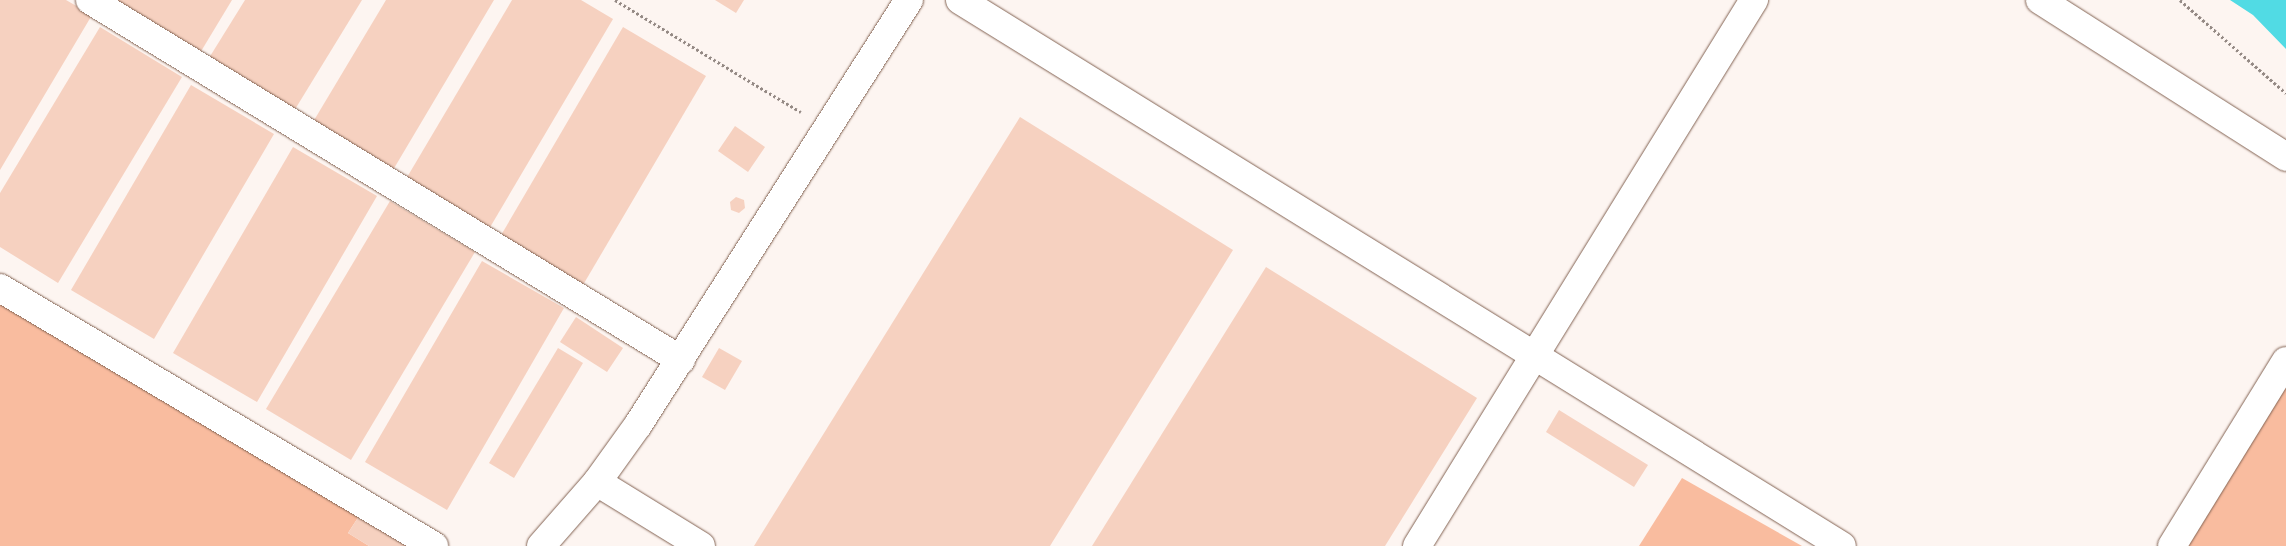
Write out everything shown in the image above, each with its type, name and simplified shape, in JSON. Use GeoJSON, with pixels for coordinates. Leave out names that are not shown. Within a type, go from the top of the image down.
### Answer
{"type":"FeatureCollection","features":[{"type":"Feature","properties":{"kind":"street"},"geometry":{"type":"LineString","coordinates":[[90,0],[681,360]]}},
{"type":"Feature","properties":{"kind":"street"},"geometry":{"type":"LineString","coordinates":[[541,546],[597,482],[681,360],[909,0]]}},
{"type":"Feature","properties":{"kind":"street"},"geometry":{"type":"LineString","coordinates":[[960,0],[1842,546]]}},
{"type":"Feature","properties":{"kind":"street"},"geometry":{"type":"LineString","coordinates":[[1417,546],[1754,0]]}},
{"type":"Feature","properties":{"kind":"street"},"geometry":{"type":"LineString","coordinates":[[2040,0],[2286,157]]}},
{"type":"Feature","properties":{"kind":"street"},"geometry":{"type":"LineString","coordinates":[[0,288],[434,546]]}},
{"type":"Feature","properties":{"kind":"street"},"geometry":{"type":"LineString","coordinates":[[2172,546],[2286,361]]}},
{"type":"Feature","properties":{"kind":"street"},"geometry":{"type":"LineString","coordinates":[[597,482],[701,546]]}},
{"type":"Feature","properties":{"kind":"path"},"geometry":{"type":"LineString","coordinates":[[615,0],[828,128]]}},
{"type":"Feature","properties":{"kind":"path"},"geometry":{"type":"LineString","coordinates":[[2180,0],[2286,92]]}},
{"type":"Feature","properties":{"kind":"shaded area"},"geometry":{"type":"Polygon","coordinates":[[[0,299],[361,513],[348,533],[369,546],[0,546],[0,299]]]}},
{"type":"Feature","properties":{"kind":"shaded area"},"geometry":{"type":"Polygon","coordinates":[[[2286,387],[2286,546],[2184,546],[2286,387]]]}},
{"type":"Feature","properties":{"kind":"shaded area"},"geometry":{"type":"Polygon","coordinates":[[[1682,478],[1802,546],[1639,546],[1682,478]]]}},
{"type":"Feature","properties":{"kind":"water"},"geometry":{"type":"Polygon","coordinates":[[[2230,0],[2286,0],[2286,49],[2253,15],[2230,0]]]}},
{"type":"Feature","properties":{"kind":"building"},"geometry":{"type":"Polygon","coordinates":[[[0,0],[66,0],[92,15],[0,170],[0,0]]]}},
{"type":"Feature","properties":{"kind":"building"},"geometry":{"type":"Polygon","coordinates":[[[114,0],[232,0],[200,53],[114,0]]]}},
{"type":"Feature","properties":{"kind":"building"},"geometry":{"type":"Polygon","coordinates":[[[245,0],[362,0],[294,111],[209,58],[245,0]]]}},
{"type":"Feature","properties":{"kind":"building"},"geometry":{"type":"Polygon","coordinates":[[[386,0],[494,0],[393,170],[313,122],[386,0]]]}},
{"type":"Feature","properties":{"kind":"building"},"geometry":{"type":"Polygon","coordinates":[[[512,0],[581,0],[613,19],[489,229],[406,179],[512,0]]]}},
{"type":"Feature","properties":{"kind":"building"},"geometry":{"type":"Polygon","coordinates":[[[715,0],[744,0],[736,13],[715,0]]]}},
{"type":"Feature","properties":{"kind":"building"},"geometry":{"type":"Polygon","coordinates":[[[100,27],[182,77],[58,283],[0,247],[0,193],[100,27]]]}},
{"type":"Feature","properties":{"kind":"building"},"geometry":{"type":"Polygon","coordinates":[[[623,27],[706,76],[583,285],[500,237],[623,27]]]}},
{"type":"Feature","properties":{"kind":"building"},"geometry":{"type":"Polygon","coordinates":[[[191,85],[274,134],[154,339],[71,290],[191,85]]]}},
{"type":"Feature","properties":{"kind":"building"},"geometry":{"type":"Polygon","coordinates":[[[1020,117],[1233,250],[1050,546],[754,546],[1020,117]]]}},
{"type":"Feature","properties":{"kind":"building"},"geometry":{"type":"Polygon","coordinates":[[[735,126],[765,147],[748,172],[718,151],[735,126]]]}},
{"type":"Feature","properties":{"kind":"building"},"geometry":{"type":"Polygon","coordinates":[[[293,147],[377,196],[257,402],[173,353],[293,147]]]}},
{"type":"Feature","properties":{"kind":"building"},"geometry":{"type":"Polygon","coordinates":[[[736,197],[744,200],[745,208],[739,213],[731,210],[730,202],[736,197]]]}},
{"type":"Feature","properties":{"kind":"building"},"geometry":{"type":"Polygon","coordinates":[[[390,201],[475,252],[351,460],[266,409],[390,201]]]}},
{"type":"Feature","properties":{"kind":"building"},"geometry":{"type":"Polygon","coordinates":[[[482,261],[564,308],[447,510],[365,462],[482,261]]]}},
{"type":"Feature","properties":{"kind":"building"},"geometry":{"type":"Polygon","coordinates":[[[1266,267],[1477,398],[1385,546],[1092,546],[1266,267]]]}},
{"type":"Feature","properties":{"kind":"building"},"geometry":{"type":"Polygon","coordinates":[[[576,317],[623,348],[607,372],[560,342],[576,317]]]}},
{"type":"Feature","properties":{"kind":"building"},"geometry":{"type":"Polygon","coordinates":[[[558,348],[583,363],[514,478],[489,463],[558,348]]]}},
{"type":"Feature","properties":{"kind":"building"},"geometry":{"type":"Polygon","coordinates":[[[719,348],[742,361],[725,390],[702,377],[719,348]]]}},
{"type":"Feature","properties":{"kind":"building"},"geometry":{"type":"Polygon","coordinates":[[[1559,410],[1648,465],[1634,487],[1546,432],[1559,410]]]}},
{"type":"Feature","properties":{"kind":"building"},"geometry":{"type":"Polygon","coordinates":[[[361,513],[416,546],[369,546],[348,533],[361,513]]]}}]}
